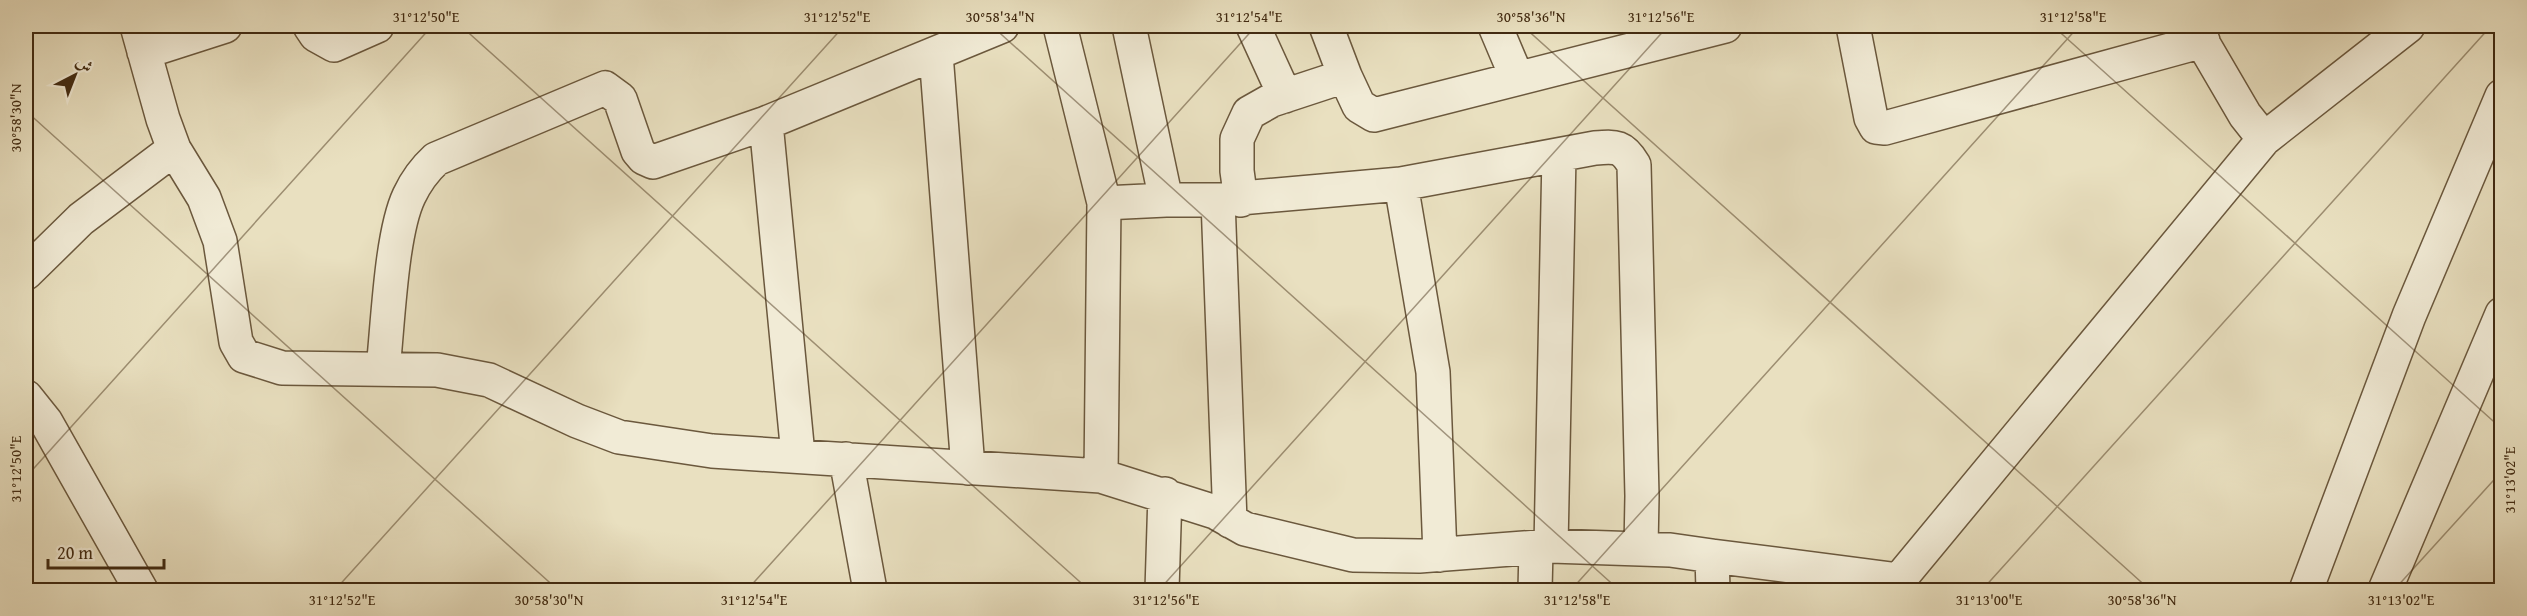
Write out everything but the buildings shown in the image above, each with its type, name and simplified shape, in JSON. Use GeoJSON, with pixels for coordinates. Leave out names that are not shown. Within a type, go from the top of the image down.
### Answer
{"type":"FeatureCollection","features":[{"type":"Feature","properties":{"kind":"street"},"geometry":{"type":"LineString","coordinates":[[225,26],[141,39],[174,149],[204,198],[220,241],[236,342],[244,356],[282,368],[437,370],[489,380],[577,421],[619,437],[712,451],[1101,476],[1165,494],[1215,512],[1245,529],[1353,555],[1440,555],[1543,548],[1641,548],[1712,556],[1901,585],[2264,139],[2408,26]]}},
{"type":"Feature","properties":{"kind":"street"},"geometry":{"type":"LineString","coordinates":[[310,26],[316,35],[334,45],[377,26]]}},
{"type":"Feature","properties":{"kind":"street"},"geometry":{"type":"LineString","coordinates":[[383,369],[397,244],[408,198],[422,172],[436,159],[605,88],[620,99],[638,151],[644,158],[653,162],[766,123],[1002,26]]}},
{"type":"Feature","properties":{"kind":"street"},"geometry":{"type":"LineString","coordinates":[[1060,26],[1104,203],[1101,476]]}},
{"type":"Feature","properties":{"kind":"street"},"geometry":{"type":"LineString","coordinates":[[1129,26],[1166,200]]}},
{"type":"Feature","properties":{"kind":"street"},"geometry":{"type":"LineString","coordinates":[[1253,26],[1285,96]]}},
{"type":"Feature","properties":{"kind":"street"},"geometry":{"type":"LineString","coordinates":[[1326,26],[1359,106],[1374,115],[1517,78],[1655,34],[1725,26]]}},
{"type":"Feature","properties":{"kind":"street"},"geometry":{"type":"LineString","coordinates":[[1496,26],[1517,78]]}},
{"type":"Feature","properties":{"kind":"street"},"geometry":{"type":"LineString","coordinates":[[1853,26],[1871,118],[1876,127],[1885,128],[2198,33],[2245,115],[2264,139]]}},
{"type":"Feature","properties":{"kind":"street"},"geometry":{"type":"LineString","coordinates":[[936,54],[968,468]]}},
{"type":"Feature","properties":{"kind":"street"},"geometry":{"type":"LineString","coordinates":[[1230,521],[1230,200],[1237,171],[1237,139],[1249,113],[1285,96],[1345,76]]}},
{"type":"Feature","properties":{"kind":"street"},"geometry":{"type":"LineString","coordinates":[[2306,591],[2409,316],[2502,96]]}},
{"type":"Feature","properties":{"kind":"street"},"geometry":{"type":"LineString","coordinates":[[766,123],[798,455]]}},
{"type":"Feature","properties":{"kind":"street"},"geometry":{"type":"LineString","coordinates":[[1104,203],[1230,200],[1401,183],[1559,154],[1612,147],[1626,152],[1634,165],[1642,496],[1641,548]]}},
{"type":"Feature","properties":{"kind":"street"},"geometry":{"type":"LineString","coordinates":[[26,273],[81,219],[174,149]]}},
{"type":"Feature","properties":{"kind":"street"},"geometry":{"type":"LineString","coordinates":[[1535,591],[1543,548],[1559,154]]}},
{"type":"Feature","properties":{"kind":"street"},"geometry":{"type":"LineString","coordinates":[[1401,183],[1433,372],[1440,555]]}},
{"type":"Feature","properties":{"kind":"street"},"geometry":{"type":"LineString","coordinates":[[2385,591],[2502,314]]}},
{"type":"Feature","properties":{"kind":"street"},"geometry":{"type":"LineString","coordinates":[[26,397],[46,422],[141,591]]}},
{"type":"Feature","properties":{"kind":"street"},"geometry":{"type":"LineString","coordinates":[[846,459],[870,591]]}},
{"type":"Feature","properties":{"kind":"street"},"geometry":{"type":"LineString","coordinates":[[1162,591],[1165,494]]}},
{"type":"Feature","properties":{"kind":"street"},"geometry":{"type":"LineString","coordinates":[[1712,556],[1713,591]]}}]}
